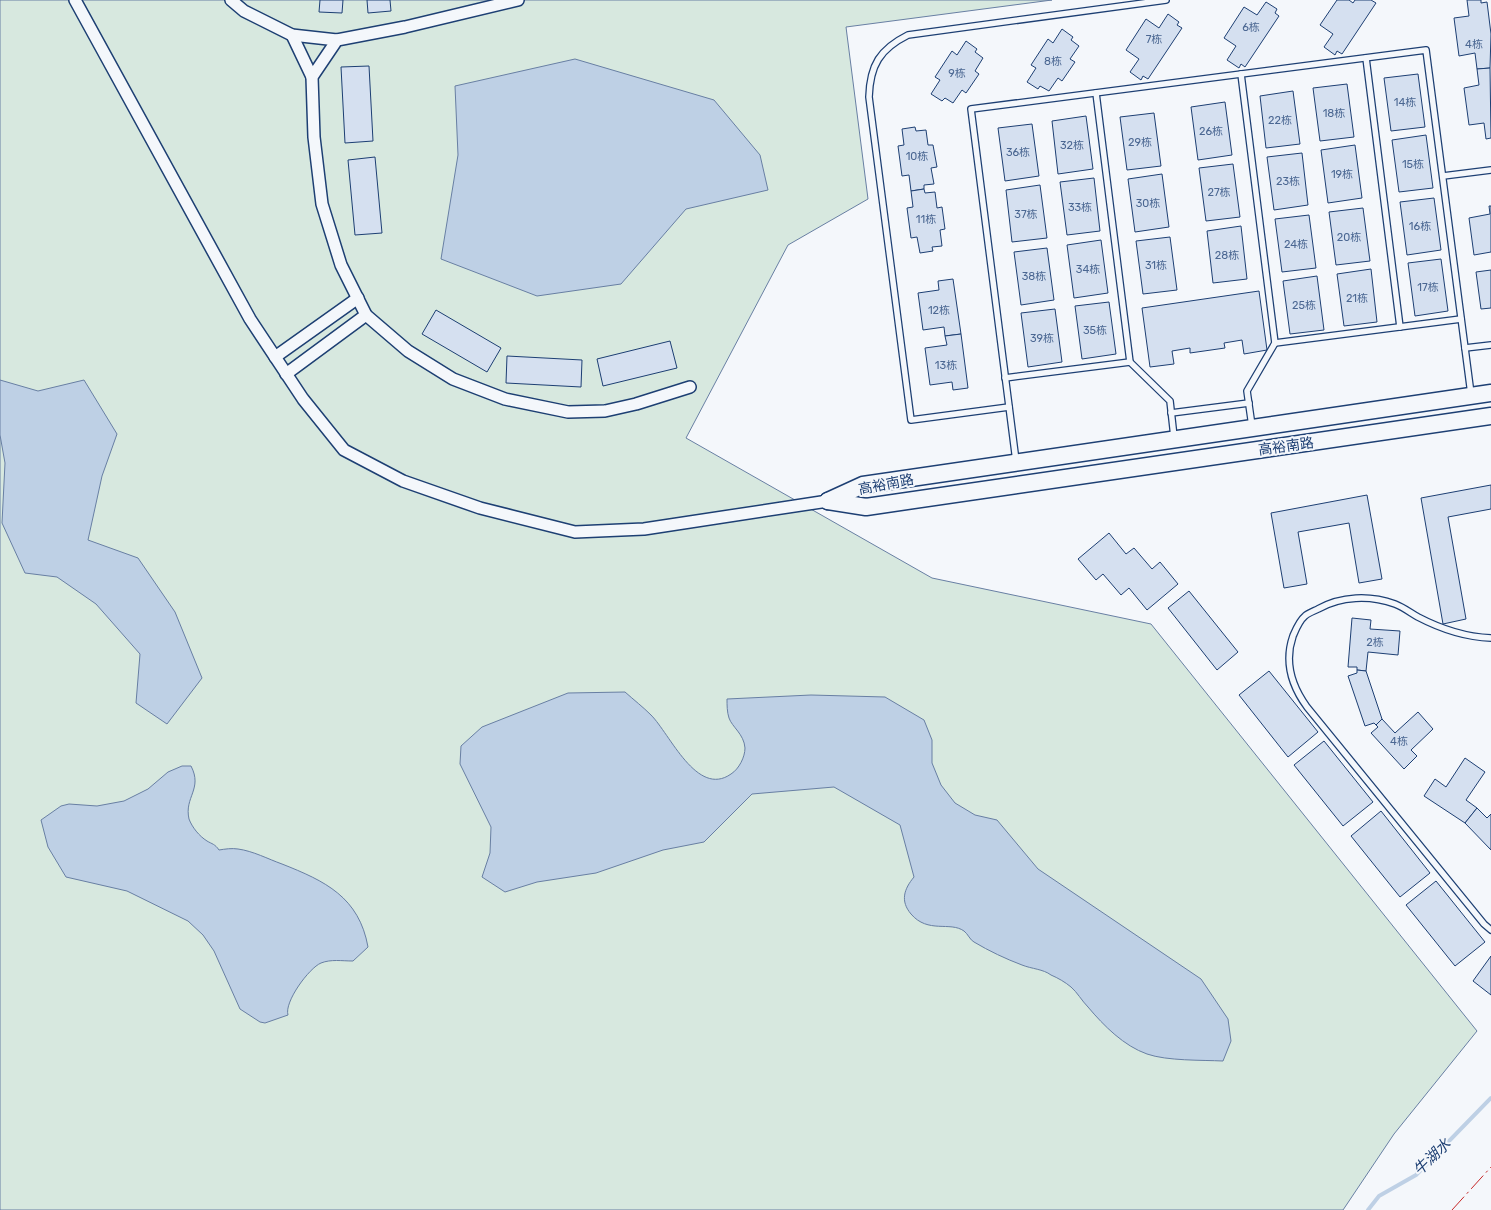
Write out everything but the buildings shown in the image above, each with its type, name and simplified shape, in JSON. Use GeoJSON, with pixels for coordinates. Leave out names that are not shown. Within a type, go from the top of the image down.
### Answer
{"type":"FeatureCollection","features":[{"type":"Feature","properties":{"kind":"street"},"geometry":{"type":"LineString","coordinates":[[75,0],[250,319],[303,399],[344,450],[403,481],[480,508],[575,532],[644,529],[828,502]]}},
{"type":"Feature","properties":{"kind":"street"},"geometry":{"type":"LineString","coordinates":[[231,0],[244,11],[292,35],[337,40],[405,27],[518,0]]}},
{"type":"Feature","properties":{"kind":"street"},"geometry":{"type":"LineString","coordinates":[[292,35],[312,77],[314,137],[322,204],[341,265],[366,314],[408,351],[453,379],[504,399],[568,412],[605,410],[636,404],[690,387]]}},
{"type":"Feature","properties":{"kind":"street"},"geometry":{"type":"LineString","coordinates":[[312,77],[337,40]]}},
{"type":"Feature","properties":{"kind":"street"},"geometry":{"type":"LineString","coordinates":[[275,357],[358,298]]}},
{"type":"Feature","properties":{"kind":"street"},"geometry":{"type":"LineString","coordinates":[[286,374],[366,314]]}},
{"type":"Feature","properties":{"kind":"street","name":"高裕南路"},"geometry":{"type":"LineString","coordinates":[[828,502],[863,485],[1491,393]]}},
{"type":"Feature","properties":{"kind":"street","name":"高裕南路"},"geometry":{"type":"LineString","coordinates":[[828,502],[866,507],[1491,416]]}},
{"type":"Feature","properties":{"kind":"lane"},"geometry":{"type":"LineString","coordinates":[[1009,407],[910,420],[869,97],[870,81],[874,66],[882,53],[894,42],[908,35],[1166,0]]}},
{"type":"Feature","properties":{"kind":"lane"},"geometry":{"type":"LineString","coordinates":[[1016,463],[971,109],[1426,50],[1471,396]]}},
{"type":"Feature","properties":{"kind":"lane"},"geometry":{"type":"LineString","coordinates":[[1366,58],[1400,327]]}},
{"type":"Feature","properties":{"kind":"lane"},"geometry":{"type":"LineString","coordinates":[[1241,74],[1276,343],[1247,391],[1252,428]]}},
{"type":"Feature","properties":{"kind":"lane"},"geometry":{"type":"LineString","coordinates":[[1096,93],[1130,362],[1170,401],[1175,440]]}},
{"type":"Feature","properties":{"kind":"lane"},"geometry":{"type":"LineString","coordinates":[[1442,176],[1491,170]]}},
{"type":"Feature","properties":{"kind":"lane"},"geometry":{"type":"LineString","coordinates":[[1276,343],[1461,319]]}},
{"type":"Feature","properties":{"kind":"lane"},"geometry":{"type":"LineString","coordinates":[[1465,348],[1491,345]]}},
{"type":"Feature","properties":{"kind":"lane"},"geometry":{"type":"LineString","coordinates":[[1005,378],[1130,362]]}},
{"type":"Feature","properties":{"kind":"lane"},"geometry":{"type":"LineString","coordinates":[[1171,413],[1249,403]]}},
{"type":"Feature","properties":{"kind":"lane"},"geometry":{"type":"LineString","coordinates":[[1491,638],[1458,633],[1437,626],[1396,604],[1373,598],[1349,598],[1326,604],[1305,615],[1296,629],[1290,645],[1289,662],[1291,678],[1297,694],[1484,924],[1491,930]]}},
{"type":"Feature","properties":{"kind":"shaded area"},"geometry":{"type":"Polygon","coordinates":[[[0,0],[1052,0],[846,27],[868,199],[788,245],[686,438],[932,578],[1151,624],[1477,1031],[1394,1134],[1343,1210],[0,1210],[0,0]]]}},
{"type":"Feature","properties":{"kind":"water"},"geometry":{"type":"Polygon","coordinates":[[[575,59],[714,100],[760,155],[768,190],[686,209],[621,284],[537,296],[441,259],[458,155],[455,86],[575,59]]]}},
{"type":"Feature","properties":{"kind":"water"},"geometry":{"type":"Polygon","coordinates":[[[0,380],[38,391],[84,380],[117,434],[102,476],[88,540],[138,558],[175,612],[202,678],[167,724],[136,703],[140,654],[96,604],[57,577],[25,573],[2,523],[5,463],[0,435],[0,380]]]}},
{"type":"Feature","properties":{"kind":"water"},"geometry":{"type":"Polygon","coordinates":[[[625,692],[651,715],[685,761],[707,778],[719,779],[731,774],[737,769],[744,755],[744,743],[729,718],[727,699],[811,695],[885,697],[924,720],[932,740],[932,763],[941,785],[955,803],[975,815],[997,820],[1038,869],[1201,979],[1228,1019],[1231,1041],[1223,1061],[1185,1060],[1147,1054],[1122,1041],[1094,1014],[1069,985],[1061,980],[1044,971],[1022,965],[992,952],[973,941],[964,931],[958,928],[932,926],[918,920],[911,914],[904,900],[908,886],[914,877],[900,825],[834,787],[752,794],[704,842],[663,850],[596,873],[537,882],[505,892],[482,877],[490,853],[491,827],[460,764],[461,746],[482,727],[568,693],[625,692]]]}},
{"type":"Feature","properties":{"kind":"water"},"geometry":{"type":"Polygon","coordinates":[[[182,766],[191,766],[194,774],[195,781],[188,811],[189,819],[201,837],[215,845],[219,850],[249,851],[312,877],[338,893],[357,915],[368,947],[353,961],[329,961],[321,963],[310,971],[298,986],[290,1002],[288,1015],[265,1023],[260,1022],[240,1009],[214,951],[203,935],[188,921],[127,891],[66,877],[48,847],[41,820],[61,806],[69,804],[97,806],[124,801],[148,789],[168,772],[182,766]]]}},
{"type":"Feature","properties":{"kind":"waterway","name":"牛湖水"},"geometry":{"type":"LineString","coordinates":[[1368,1210],[1379,1196],[1416,1175],[1491,1098]]}},
{"type":"Feature","properties":{"kind":"power"},"geometry":{"type":"LineString","coordinates":[[1452,1210],[1491,1167]]}}]}
